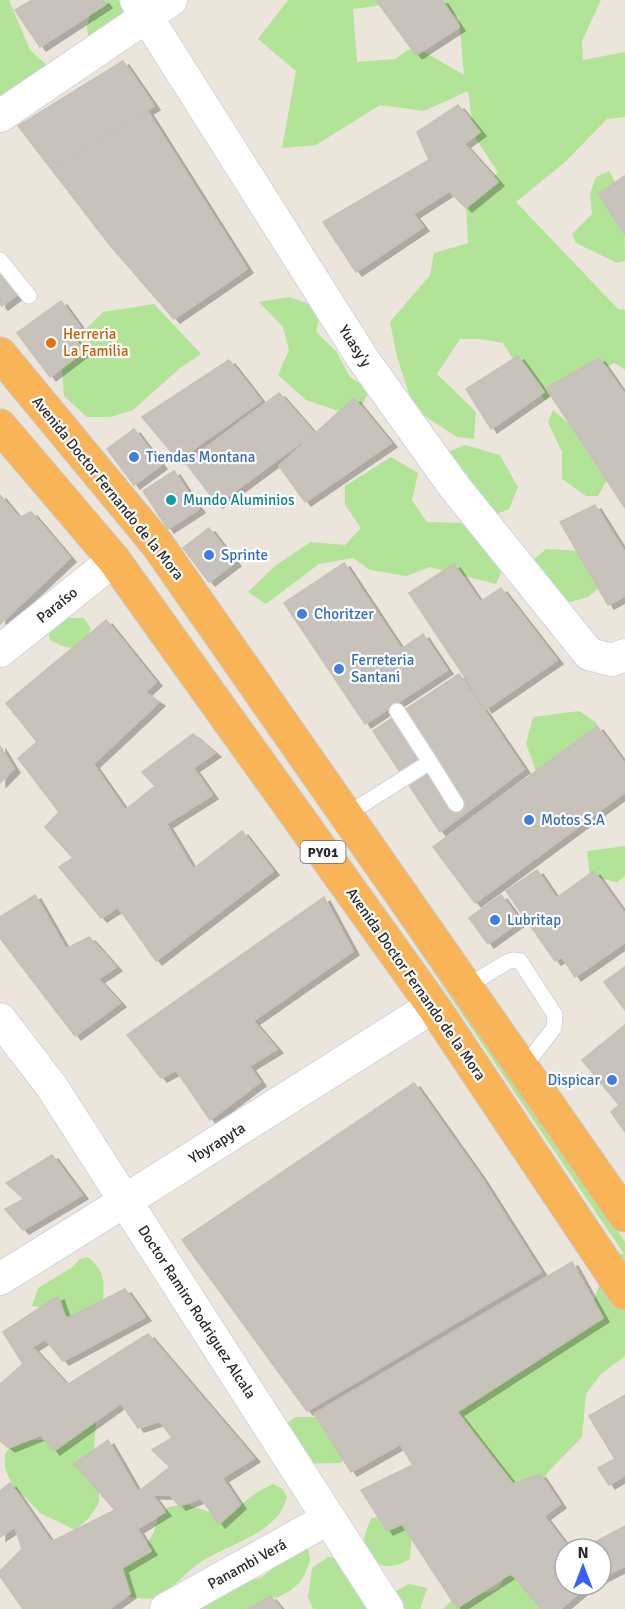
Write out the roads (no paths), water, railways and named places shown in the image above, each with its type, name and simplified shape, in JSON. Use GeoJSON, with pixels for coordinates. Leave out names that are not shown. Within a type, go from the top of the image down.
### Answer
{"type":"FeatureCollection","features":[{"type":"Feature","properties":{"kind":"highway","name":"Avenida Doctor Fernando de la Mora"},"geometry":{"type":"LineString","coordinates":[[0,354],[157,544],[625,1215]]}},
{"type":"Feature","properties":{"kind":"highway","name":"Avenida Doctor Fernando de la Mora"},"geometry":{"type":"LineString","coordinates":[[0,426],[114,560],[433,1006],[625,1293]]}},
{"type":"Feature","properties":{"kind":"street"},"geometry":{"type":"LineString","coordinates":[[0,116],[151,5]]}},
{"type":"Feature","properties":{"kind":"street","name":"Yuasy'y"},"geometry":{"type":"LineString","coordinates":[[151,5],[363,359],[453,485],[589,654],[619,658]]}},
{"type":"Feature","properties":{"kind":"street","name":"Paraíso"},"geometry":{"type":"LineString","coordinates":[[0,651],[114,560]]}},
{"type":"Feature","properties":{"kind":"street","name":"Ybyrapyta"},"geometry":{"type":"LineString","coordinates":[[0,1279],[433,1006]]}},
{"type":"Feature","properties":{"kind":"street","name":"Doctor Ramiro Rodriguez Alcala"},"geometry":{"type":"LineString","coordinates":[[0,1019],[52,1087],[387,1609]]}},
{"type":"Feature","properties":{"kind":"street","name":"Panambi Verá"},"geometry":{"type":"LineString","coordinates":[[166,1609],[329,1518]]}},
{"type":"Feature","properties":{"kind":"lane"},"geometry":{"type":"LineString","coordinates":[[0,260],[29,296]]}},
{"type":"Feature","properties":{"kind":"lane"},"geometry":{"type":"LineString","coordinates":[[397,711],[456,804]]}},
{"type":"Feature","properties":{"kind":"lane"},"geometry":{"type":"LineString","coordinates":[[346,815],[430,762]]}},
{"type":"Feature","properties":{"kind":"lane"},"geometry":{"type":"LineString","coordinates":[[466,987],[507,962],[520,961],[555,1015],[554,1028],[523,1068]]}},
{"type":"Feature","properties":{"kind":"place","name":"Herreria La Familia"},"geometry":{"type":"Point","coordinates":[51,343]}},
{"type":"Feature","properties":{"kind":"place","name":"Tiendas Montana"},"geometry":{"type":"Point","coordinates":[134,457]}},
{"type":"Feature","properties":{"kind":"place","name":"Mundo Aluminios"},"geometry":{"type":"Point","coordinates":[171,500]}},
{"type":"Feature","properties":{"kind":"place","name":"Sprinte"},"geometry":{"type":"Point","coordinates":[209,555]}},
{"type":"Feature","properties":{"kind":"place","name":"Choritzer"},"geometry":{"type":"Point","coordinates":[302,614]}},
{"type":"Feature","properties":{"kind":"place","name":"Ferreteria Santani"},"geometry":{"type":"Point","coordinates":[339,669]}},
{"type":"Feature","properties":{"kind":"place","name":"Motos S.A"},"geometry":{"type":"Point","coordinates":[529,820]}},
{"type":"Feature","properties":{"kind":"place","name":"Lubritap"},"geometry":{"type":"Point","coordinates":[495,920]}},
{"type":"Feature","properties":{"kind":"place","name":"Dispicar"},"geometry":{"type":"Point","coordinates":[612,1080]}}]}
